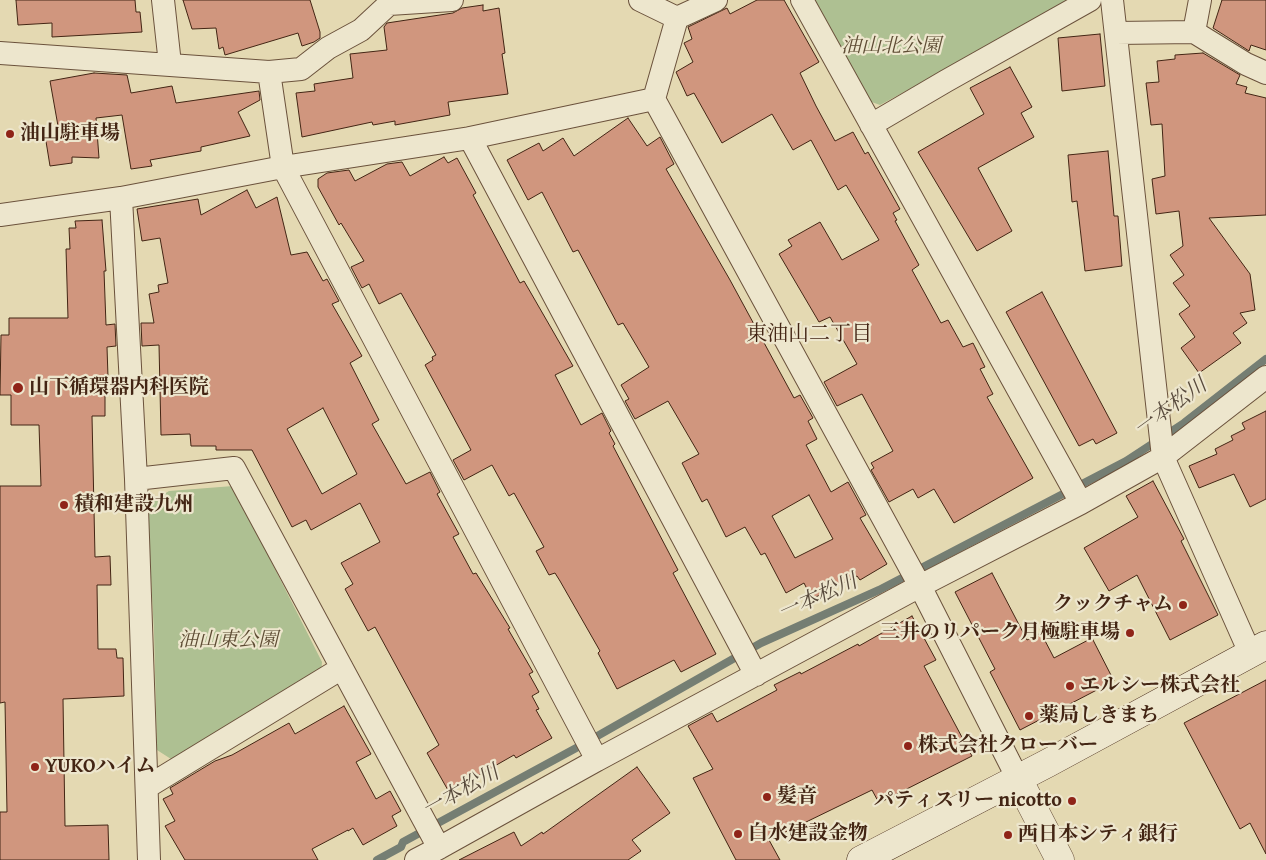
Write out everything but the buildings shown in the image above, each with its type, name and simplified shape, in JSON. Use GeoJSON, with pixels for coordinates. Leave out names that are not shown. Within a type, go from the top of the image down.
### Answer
{"type":"FeatureCollection","features":[{"type":"Feature","properties":{"kind":"main road"},"geometry":{"type":"LineString","coordinates":[[861,860],[1018,779],[1258,649]]}},
{"type":"Feature","properties":{"kind":"main road"},"geometry":{"type":"LineString","coordinates":[[1018,779],[1060,860]]}},
{"type":"Feature","properties":{"kind":"street"},"geometry":{"type":"LineString","coordinates":[[163,0],[170,64]]}},
{"type":"Feature","properties":{"kind":"street"},"geometry":{"type":"LineString","coordinates":[[0,53],[269,72],[301,69],[328,48],[360,30],[389,2],[452,0]]}},
{"type":"Feature","properties":{"kind":"street"},"geometry":{"type":"LineString","coordinates":[[640,0],[677,18]]}},
{"type":"Feature","properties":{"kind":"street"},"geometry":{"type":"LineString","coordinates":[[716,0],[677,18],[654,99],[913,575],[1018,779]]}},
{"type":"Feature","properties":{"kind":"street"},"geometry":{"type":"LineString","coordinates":[[802,0],[1078,498]]}},
{"type":"Feature","properties":{"kind":"street"},"geometry":{"type":"LineString","coordinates":[[871,125],[946,80],[1090,0]]}},
{"type":"Feature","properties":{"kind":"street"},"geometry":{"type":"LineString","coordinates":[[1112,0],[1163,451],[1258,649]]}},
{"type":"Feature","properties":{"kind":"street"},"geometry":{"type":"LineString","coordinates":[[1194,32],[1200,0]]}},
{"type":"Feature","properties":{"kind":"street"},"geometry":{"type":"LineString","coordinates":[[1116,33],[1194,32],[1246,64],[1266,73]]}},
{"type":"Feature","properties":{"kind":"street"},"geometry":{"type":"LineString","coordinates":[[269,72],[283,167],[591,749]]}},
{"type":"Feature","properties":{"kind":"street"},"geometry":{"type":"LineString","coordinates":[[0,215],[121,198],[283,167],[470,138],[654,99]]}},
{"type":"Feature","properties":{"kind":"street"},"geometry":{"type":"LineString","coordinates":[[470,138],[754,670]]}},
{"type":"Feature","properties":{"kind":"street"},"geometry":{"type":"LineString","coordinates":[[121,198],[136,479],[150,860]]}},
{"type":"Feature","properties":{"kind":"street"},"geometry":{"type":"LineString","coordinates":[[416,860],[436,843],[591,749],[754,670],[913,575],[1078,498],[1163,451],[1266,378]]}},
{"type":"Feature","properties":{"kind":"street"},"geometry":{"type":"LineString","coordinates":[[136,479],[234,468],[436,843]]}},
{"type":"Feature","properties":{"kind":"street"},"geometry":{"type":"LineString","coordinates":[[147,786],[342,668]]}},
{"type":"Feature","properties":{"kind":"green space","name":"油山北公園"},"geometry":{"type":"Polygon","coordinates":[[[814,0],[1074,0],[880,105],[866,100],[814,0]]]}},
{"type":"Feature","properties":{"kind":"green space","name":"油山東公園"},"geometry":{"type":"Polygon","coordinates":[[[233,486],[322,662],[321,675],[171,759],[157,750],[154,632],[147,505],[169,491],[233,486]]]}},
{"type":"Feature","properties":{"kind":"waterway","name":"一本松川"},"geometry":{"type":"LineString","coordinates":[[377,860],[401,847],[403,842],[578,747],[761,643],[879,590],[1126,461],[1184,423],[1266,359]]}},
{"type":"Feature","properties":{"kind":"place","name":"油山駐車場"},"geometry":{"type":"Point","coordinates":[10,134]}},
{"type":"Feature","properties":{"kind":"place","name":"山下循環器内科医院"},"geometry":{"type":"Point","coordinates":[18,388]}},
{"type":"Feature","properties":{"kind":"place","name":"積和建設九州"},"geometry":{"type":"Point","coordinates":[64,505]}},
{"type":"Feature","properties":{"kind":"place","name":"クックチャム"},"geometry":{"type":"Point","coordinates":[1183,605]}},
{"type":"Feature","properties":{"kind":"place","name":"三井のリパーク月極駐車場"},"geometry":{"type":"Point","coordinates":[1130,633]}},
{"type":"Feature","properties":{"kind":"place","name":"エルシー株式会社"},"geometry":{"type":"Point","coordinates":[1070,686]}},
{"type":"Feature","properties":{"kind":"place","name":"薬局しきまち"},"geometry":{"type":"Point","coordinates":[1029,716]}},
{"type":"Feature","properties":{"kind":"place","name":"株式会社クローバー"},"geometry":{"type":"Point","coordinates":[908,746]}},
{"type":"Feature","properties":{"kind":"place","name":"YUKOハイム"},"geometry":{"type":"Point","coordinates":[35,767]}},
{"type":"Feature","properties":{"kind":"place","name":"髪音"},"geometry":{"type":"Point","coordinates":[767,797]}},
{"type":"Feature","properties":{"kind":"place","name":"パティスリー nicotto"},"geometry":{"type":"Point","coordinates":[1072,801]}},
{"type":"Feature","properties":{"kind":"place","name":"白水建設金物"},"geometry":{"type":"Point","coordinates":[738,834]}},
{"type":"Feature","properties":{"kind":"place","name":"西日本シティ銀行"},"geometry":{"type":"Point","coordinates":[1008,835]}},
{"type":"Feature","properties":{"kind":"district","name":"東油山二丁目"},"geometry":{"type":"Point","coordinates":[809,335]}}]}
